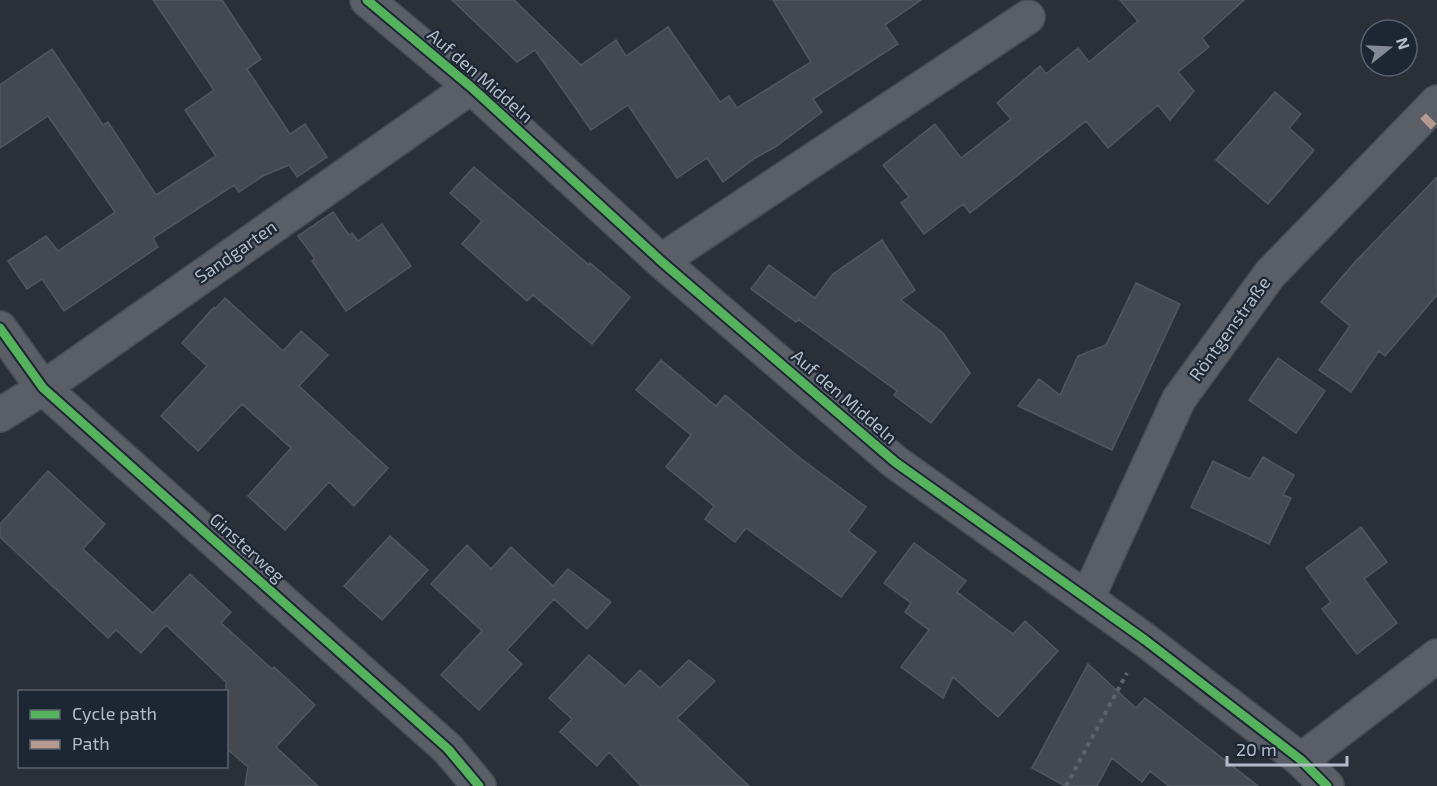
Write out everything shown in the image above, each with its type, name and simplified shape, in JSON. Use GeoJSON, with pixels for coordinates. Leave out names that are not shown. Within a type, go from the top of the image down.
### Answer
{"type":"FeatureCollection","features":[{"type":"Feature","properties":{"kind":"street","name":"Auf den Middeln"},"geometry":{"type":"LineString","coordinates":[[367,0],[471,87],[661,261],[895,462],[1145,640],[1301,760],[1327,786]]}},
{"type":"Feature","properties":{"kind":"street"},"geometry":{"type":"LineString","coordinates":[[661,261],[1028,17]]}},
{"type":"Feature","properties":{"kind":"street","name":"Sandgarten"},"geometry":{"type":"LineString","coordinates":[[0,416],[471,87]]}},
{"type":"Feature","properties":{"kind":"street","name":"Röntgenstraße"},"geometry":{"type":"LineString","coordinates":[[1087,600],[1179,399],[1270,274],[1437,102]]}},
{"type":"Feature","properties":{"kind":"street","name":"Ginsterweg"},"geometry":{"type":"LineString","coordinates":[[0,327],[43,388],[448,749],[479,786]]}},
{"type":"Feature","properties":{"kind":"street"},"geometry":{"type":"LineString","coordinates":[[1301,760],[1437,656]]}},
{"type":"Feature","properties":{"kind":"path"},"geometry":{"type":"LineString","coordinates":[[1066,786],[1145,640]]}},
{"type":"Feature","properties":{"kind":"building"},"geometry":{"type":"Polygon","coordinates":[[[153,0],[222,0],[261,59],[247,69],[290,134],[305,124],[327,157],[297,177],[289,165],[263,176],[239,192],[234,185],[153,238],[158,247],[64,311],[42,279],[27,289],[8,261],[46,236],[58,251],[115,212],[48,116],[0,148],[0,85],[52,49],[103,125],[108,122],[156,195],[216,156],[185,110],[214,90],[153,0]]]}},
{"type":"Feature","properties":{"kind":"building"},"geometry":{"type":"Polygon","coordinates":[[[452,0],[514,0],[581,65],[616,40],[626,56],[668,27],[720,102],[729,96],[737,108],[811,62],[773,0],[921,0],[885,25],[898,44],[813,99],[822,112],[723,182],[707,158],[677,178],[628,105],[591,130],[535,50],[517,62],[452,0]]]}},
{"type":"Feature","properties":{"kind":"building"},"geometry":{"type":"Polygon","coordinates":[[[1120,0],[1244,0],[1202,38],[1209,47],[1178,72],[1194,91],[1170,120],[1158,105],[1108,148],[1086,121],[970,213],[963,204],[924,234],[901,203],[909,197],[883,165],[935,124],[961,158],[1011,119],[997,103],[1040,66],[1046,74],[1078,48],[1089,62],[1138,21],[1120,0]]]}},
{"type":"Feature","properties":{"kind":"building"},"geometry":{"type":"Polygon","coordinates":[[[1275,92],[1301,114],[1289,128],[1314,150],[1268,204],[1216,160],[1275,92]]]}},
{"type":"Feature","properties":{"kind":"building"},"geometry":{"type":"Polygon","coordinates":[[[474,167],[630,297],[592,344],[533,295],[527,301],[462,244],[482,221],[450,193],[474,167]]]}},
{"type":"Feature","properties":{"kind":"building"},"geometry":{"type":"Polygon","coordinates":[[[1437,177],[1437,295],[1385,356],[1379,351],[1351,392],[1319,370],[1350,326],[1321,302],[1354,263],[1437,177]]]}},
{"type":"Feature","properties":{"kind":"building"},"geometry":{"type":"Polygon","coordinates":[[[333,212],[349,235],[352,233],[358,241],[382,224],[411,266],[346,311],[312,261],[315,259],[298,236],[333,212]]]}},
{"type":"Feature","properties":{"kind":"building"},"geometry":{"type":"Polygon","coordinates":[[[882,240],[915,290],[901,300],[943,333],[970,373],[931,423],[894,395],[897,391],[799,320],[800,318],[796,322],[751,289],[769,265],[815,298],[833,274],[882,240]]]}},
{"type":"Feature","properties":{"kind":"building"},"geometry":{"type":"Polygon","coordinates":[[[1136,283],[1180,304],[1112,450],[1018,406],[1039,379],[1060,395],[1078,356],[1106,345],[1136,283]]]}},
{"type":"Feature","properties":{"kind":"building"},"geometry":{"type":"Polygon","coordinates":[[[225,298],[283,351],[301,331],[328,355],[299,386],[388,468],[354,506],[329,482],[285,530],[248,496],[291,448],[242,404],[198,451],[161,416],[207,366],[182,343],[225,298]]]}},
{"type":"Feature","properties":{"kind":"building"},"geometry":{"type":"Polygon","coordinates":[[[1278,358],[1325,391],[1296,433],[1249,400],[1278,358]]]}},
{"type":"Feature","properties":{"kind":"building"},"geometry":{"type":"Polygon","coordinates":[[[661,360],[716,406],[725,395],[800,458],[866,507],[848,531],[876,552],[841,597],[746,528],[735,542],[705,519],[714,506],[666,467],[691,435],[636,390],[661,360]]]}},
{"type":"Feature","properties":{"kind":"building"},"geometry":{"type":"Polygon","coordinates":[[[1263,457],[1294,475],[1283,495],[1291,498],[1269,544],[1191,507],[1213,461],[1250,479],[1263,457]]]}},
{"type":"Feature","properties":{"kind":"building"},"geometry":{"type":"Polygon","coordinates":[[[48,471],[105,524],[83,549],[153,613],[190,574],[231,612],[221,623],[315,705],[276,747],[318,786],[245,786],[248,767],[228,750],[226,682],[166,625],[141,653],[116,630],[108,638],[0,537],[0,524],[48,471]]]}},
{"type":"Feature","properties":{"kind":"building"},"geometry":{"type":"Polygon","coordinates":[[[1361,527],[1387,562],[1364,579],[1397,623],[1357,654],[1322,609],[1331,602],[1306,568],[1361,527]]]}},
{"type":"Feature","properties":{"kind":"building"},"geometry":{"type":"Polygon","coordinates":[[[390,536],[428,570],[382,620],[344,586],[390,536]]]}},
{"type":"Feature","properties":{"kind":"building"},"geometry":{"type":"Polygon","coordinates":[[[914,543],[966,581],[957,592],[1013,634],[1025,621],[1058,651],[998,717],[953,677],[943,698],[901,667],[929,630],[905,612],[911,603],[884,583],[914,543]]]}},
{"type":"Feature","properties":{"kind":"building"},"geometry":{"type":"Polygon","coordinates":[[[467,545],[491,569],[511,547],[553,586],[568,569],[611,602],[587,629],[554,599],[507,650],[522,664],[479,710],[441,675],[482,631],[431,584],[467,545]]]}},
{"type":"Feature","properties":{"kind":"building"},"geometry":{"type":"Polygon","coordinates":[[[589,655],[625,686],[640,670],[660,688],[689,660],[715,681],[677,718],[749,786],[641,786],[609,752],[597,766],[560,732],[572,719],[549,698],[589,655]]]}},
{"type":"Feature","properties":{"kind":"building"},"geometry":{"type":"Polygon","coordinates":[[[1088,664],[1136,708],[1145,698],[1258,786],[1169,786],[1150,771],[1142,782],[1112,758],[1097,786],[1065,786],[1032,768],[1088,664]]]}},
{"type":"Feature","properties":{"kind":"marked path"},"geometry":{"type":"LineString","coordinates":[[1423,116],[1437,130]]}},
{"type":"Feature","properties":{"kind":"cycle path"},"geometry":{"type":"LineString","coordinates":[[367,0],[471,87],[661,261],[895,462],[1145,640],[1301,760],[1327,786]]}},
{"type":"Feature","properties":{"kind":"cycle path"},"geometry":{"type":"LineString","coordinates":[[0,328],[43,388],[448,749],[479,786]]}}]}
